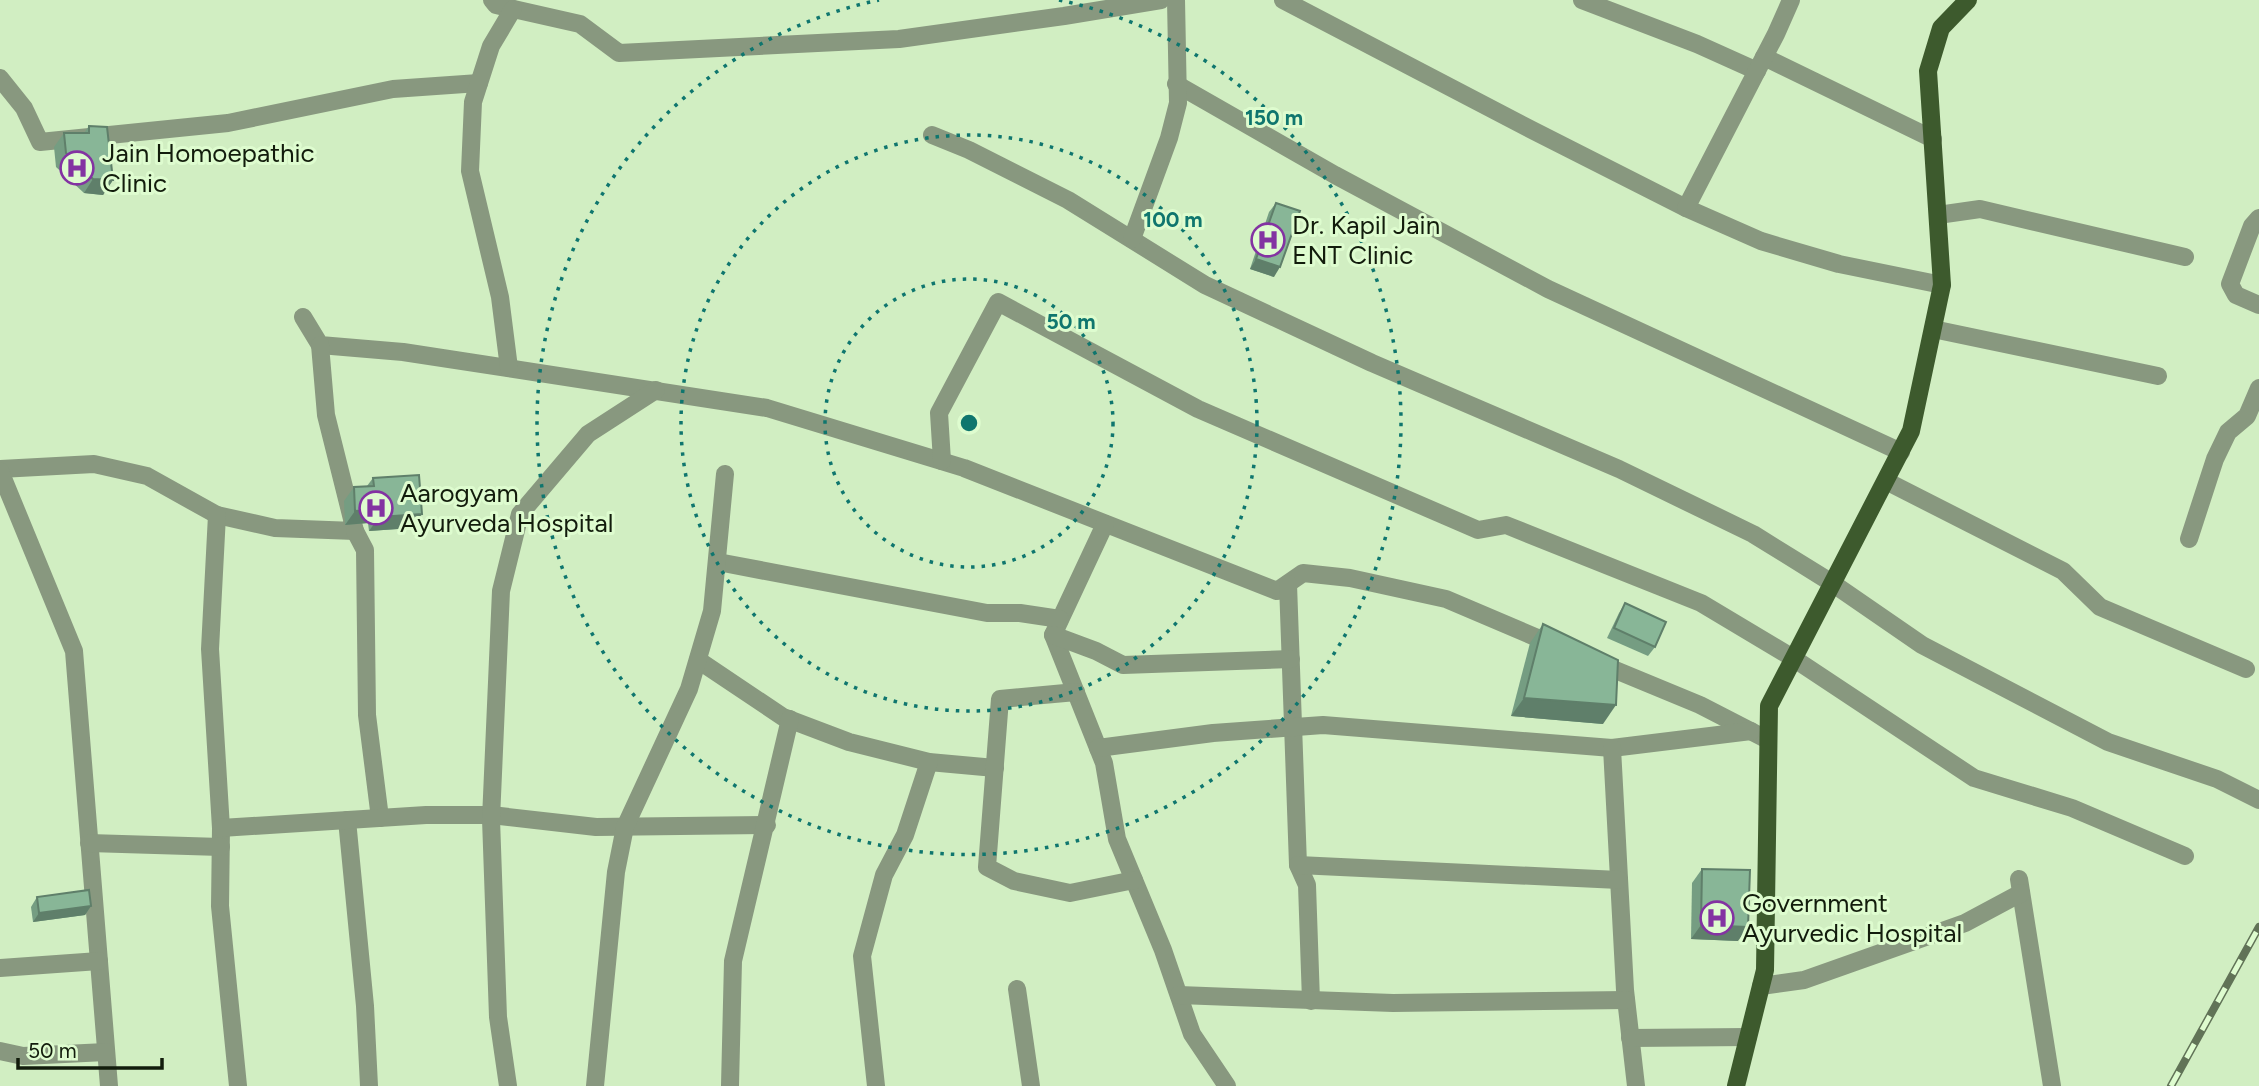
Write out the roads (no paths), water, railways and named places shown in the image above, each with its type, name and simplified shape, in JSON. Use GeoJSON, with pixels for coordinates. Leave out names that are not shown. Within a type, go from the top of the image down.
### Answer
{"type":"FeatureCollection","features":[{"type":"Feature","properties":{"kind":"main road"},"geometry":{"type":"LineString","coordinates":[[1735,1086],[1765,970],[1769,706],[1911,431],[1942,285],[1928,71],[1941,28],[1968,0]]}},
{"type":"Feature","properties":{"kind":"street"},"geometry":{"type":"LineString","coordinates":[[492,0],[496,5],[580,24],[619,53],[899,39],[1161,0]]}},
{"type":"Feature","properties":{"kind":"street"},"geometry":{"type":"LineString","coordinates":[[1132,239],[1169,138],[1178,103],[1176,0]]}},
{"type":"Feature","properties":{"kind":"street"},"geometry":{"type":"LineString","coordinates":[[1283,0],[1686,208],[1761,241],[1826,261],[1942,285]]}},
{"type":"Feature","properties":{"kind":"street"},"geometry":{"type":"LineString","coordinates":[[1582,0],[1697,44],[1761,64],[1933,139]]}},
{"type":"Feature","properties":{"kind":"street"},"geometry":{"type":"LineString","coordinates":[[1686,208],[1791,0]]}},
{"type":"Feature","properties":{"kind":"street"},"geometry":{"type":"LineString","coordinates":[[509,368],[500,297],[470,171],[473,102],[491,46],[513,9]]}},
{"type":"Feature","properties":{"kind":"street"},"geometry":{"type":"LineString","coordinates":[[0,78],[24,108],[40,142],[228,123],[393,89],[479,83]]}},
{"type":"Feature","properties":{"kind":"street"},"geometry":{"type":"LineString","coordinates":[[1176,84],[1335,175],[1548,289],[1901,452]]}},
{"type":"Feature","properties":{"kind":"street"},"geometry":{"type":"LineString","coordinates":[[932,135],[969,150],[1068,200],[1205,285],[1371,363],[1619,469],[1753,534],[1832,583],[1922,645],[2108,742],[2217,779],[2259,800]]}},
{"type":"Feature","properties":{"kind":"street"},"geometry":{"type":"LineString","coordinates":[[1938,215],[1980,209],[2185,257]]}},
{"type":"Feature","properties":{"kind":"street"},"geometry":{"type":"LineString","coordinates":[[2259,218],[2252,226],[2231,284],[2235,295],[2259,305]]}},
{"type":"Feature","properties":{"kind":"street"},"geometry":{"type":"LineString","coordinates":[[942,461],[939,413],[998,303],[1198,409],[1478,530],[1506,525],[1701,603],[1793,658],[1974,778],[2072,808],[2185,856]]}},
{"type":"Feature","properties":{"kind":"street"},"geometry":{"type":"LineString","coordinates":[[303,317],[320,345],[326,415],[355,531],[365,550],[367,715],[380,818]]}},
{"type":"Feature","properties":{"kind":"street"},"geometry":{"type":"LineString","coordinates":[[1933,329],[2158,376]]}},
{"type":"Feature","properties":{"kind":"street"},"geometry":{"type":"LineString","coordinates":[[320,345],[403,352],[767,408],[964,468],[1277,591],[1303,573],[1350,578],[1446,599],[1700,705],[1768,740]]}},
{"type":"Feature","properties":{"kind":"street"},"geometry":{"type":"LineString","coordinates":[[2189,539],[2215,459],[2228,432],[2247,416],[2259,388]]}},
{"type":"Feature","properties":{"kind":"street"},"geometry":{"type":"LineString","coordinates":[[508,1086],[498,1017],[491,815],[501,591],[520,514],[588,434],[656,390]]}},
{"type":"Feature","properties":{"kind":"street"},"geometry":{"type":"LineString","coordinates":[[109,1086],[74,651],[5,495],[0,470],[94,464],[147,476],[218,515],[275,528],[355,531]]}},
{"type":"Feature","properties":{"kind":"street"},"geometry":{"type":"LineString","coordinates":[[595,1086],[616,872],[625,827],[689,689],[712,611],[725,474]]}},
{"type":"Feature","properties":{"kind":"street"},"geometry":{"type":"LineString","coordinates":[[1886,481],[2063,571],[2100,607],[2246,669]]}},
{"type":"Feature","properties":{"kind":"street"},"geometry":{"type":"LineString","coordinates":[[218,515],[210,649],[221,828],[220,906],[238,1086]]}},
{"type":"Feature","properties":{"kind":"street"},"geometry":{"type":"LineString","coordinates":[[1105,524],[1057,627],[1076,692],[1104,763],[1117,839],[1163,950],[1192,1034],[1227,1086]]}},
{"type":"Feature","properties":{"kind":"street"},"geometry":{"type":"LineString","coordinates":[[718,562],[987,613],[1020,613],[1057,627],[1123,665],[1291,659]]}},
{"type":"Feature","properties":{"kind":"street"},"geometry":{"type":"LineString","coordinates":[[1288,584],[1298,865],[1307,885],[1311,1000]]}},
{"type":"Feature","properties":{"kind":"street"},"geometry":{"type":"LineString","coordinates":[[698,660],[783,716],[849,742],[929,762],[995,768]]}},
{"type":"Feature","properties":{"kind":"street"},"geometry":{"type":"LineString","coordinates":[[1076,692],[1000,699],[987,867],[1014,881],[1069,893],[1134,880]]}},
{"type":"Feature","properties":{"kind":"street"},"geometry":{"type":"LineString","coordinates":[[730,1086],[733,961],[790,719]]}},
{"type":"Feature","properties":{"kind":"street"},"geometry":{"type":"LineString","coordinates":[[1098,748],[1213,733],[1323,725],[1612,748],[1751,731]]}},
{"type":"Feature","properties":{"kind":"street"},"geometry":{"type":"LineString","coordinates":[[1612,748],[1626,999],[1636,1086]]}},
{"type":"Feature","properties":{"kind":"street"},"geometry":{"type":"LineString","coordinates":[[876,1086],[862,956],[884,875],[905,835],[929,762]]}},
{"type":"Feature","properties":{"kind":"street"},"geometry":{"type":"LineString","coordinates":[[221,828],[380,818],[491,815],[596,827],[767,825]]}},
{"type":"Feature","properties":{"kind":"street"},"geometry":{"type":"LineString","coordinates":[[347,820],[365,1006],[369,1086]]}},
{"type":"Feature","properties":{"kind":"street"},"geometry":{"type":"LineString","coordinates":[[89,843],[220,847]]}},
{"type":"Feature","properties":{"kind":"street"},"geometry":{"type":"LineString","coordinates":[[1298,865],[1619,880]]}},
{"type":"Feature","properties":{"kind":"street"},"geometry":{"type":"LineString","coordinates":[[1761,986],[1804,980],[1965,923],[2020,886],[2052,1086]]}},
{"type":"Feature","properties":{"kind":"street"},"geometry":{"type":"LineString","coordinates":[[0,968],[99,961]]}},
{"type":"Feature","properties":{"kind":"street"},"geometry":{"type":"LineString","coordinates":[[1017,989],[1031,1086]]}},
{"type":"Feature","properties":{"kind":"street"},"geometry":{"type":"LineString","coordinates":[[1178,995],[1393,1003],[1626,999]]}},
{"type":"Feature","properties":{"kind":"street"},"geometry":{"type":"LineString","coordinates":[[1630,1038],[1748,1037]]}},
{"type":"Feature","properties":{"kind":"street"},"geometry":{"type":"LineString","coordinates":[[0,1051],[23,1056],[106,1052]]}},
{"type":"Feature","properties":{"kind":"railway"},"geometry":{"type":"LineString","coordinates":[[2171,1086],[2259,927]]}},
{"type":"Feature","properties":{"kind":"place","name":"Jain Homoepathic Clinic"},"geometry":{"type":"Point","coordinates":[77,168]}},
{"type":"Feature","properties":{"kind":"place","name":"Dr. Kapil Jain ENT Clinic"},"geometry":{"type":"Point","coordinates":[1268,240]}},
{"type":"Feature","properties":{"kind":"place","name":"Aarogyam Ayurveda Hospital"},"geometry":{"type":"Point","coordinates":[376,508]}},
{"type":"Feature","properties":{"kind":"place","name":"Government Ayurvedic Hospital"},"geometry":{"type":"Point","coordinates":[1717,918]}}]}
